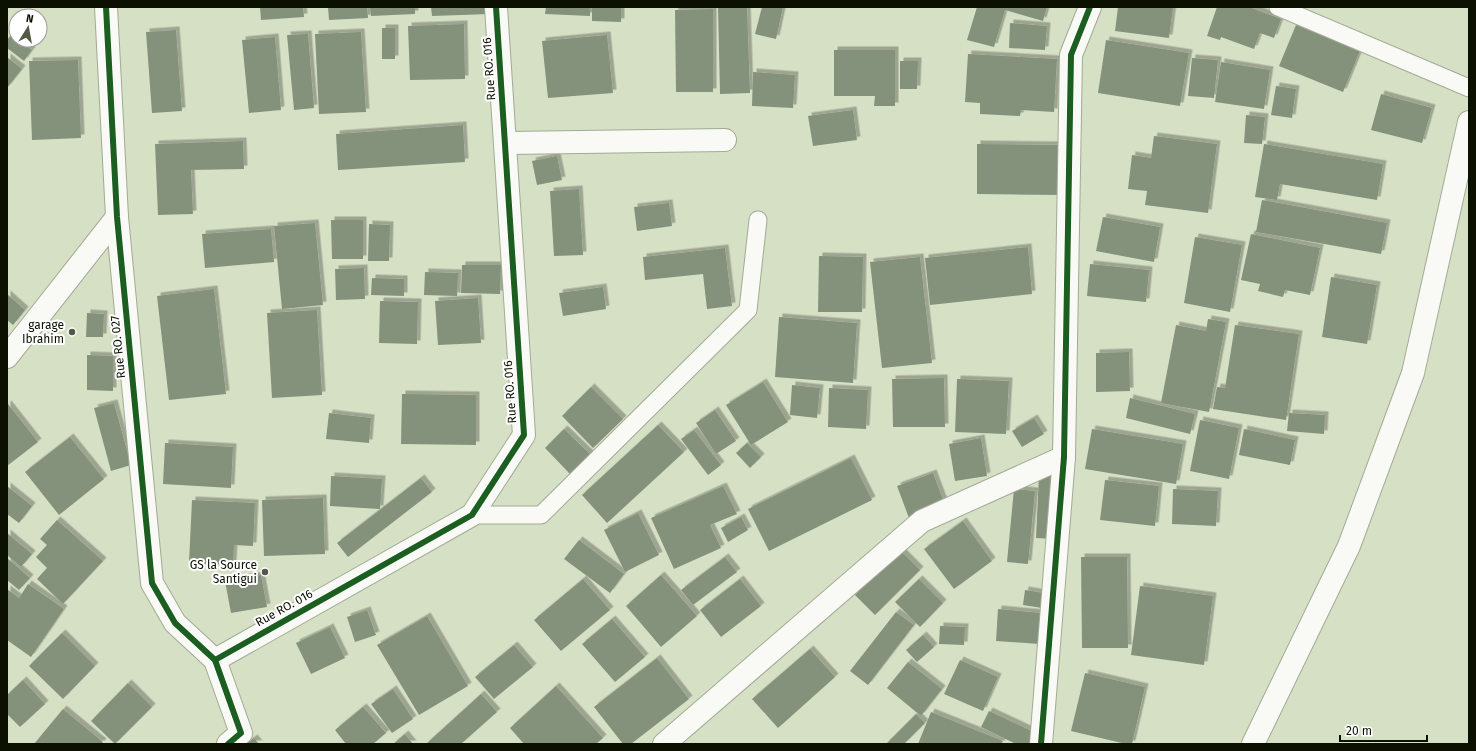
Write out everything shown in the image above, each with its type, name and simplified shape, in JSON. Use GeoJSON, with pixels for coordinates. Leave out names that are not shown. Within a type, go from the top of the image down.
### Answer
{"type":"FeatureCollection","features":[{"type":"Feature","properties":{"kind":"street","name":"Rue RO. 027"},"geometry":{"type":"LineString","coordinates":[[106,7],[117,217],[152,583],[175,623],[216,660]]}},
{"type":"Feature","properties":{"kind":"street","name":"Rue RO. 016"},"geometry":{"type":"LineString","coordinates":[[216,660],[472,515],[524,435],[496,7]]}},
{"type":"Feature","properties":{"kind":"street"},"geometry":{"type":"LineString","coordinates":[[1041,744],[1064,457],[1071,55],[1090,7]]}},
{"type":"Feature","properties":{"kind":"street"},"geometry":{"type":"LineString","coordinates":[[1253,744],[1349,546],[1413,373],[1469,122]]}},
{"type":"Feature","properties":{"kind":"street"},"geometry":{"type":"LineString","coordinates":[[505,143],[724,140]]}},
{"type":"Feature","properties":{"kind":"street"},"geometry":{"type":"LineString","coordinates":[[7,357],[117,217]]}},
{"type":"Feature","properties":{"kind":"street"},"geometry":{"type":"LineString","coordinates":[[664,744],[922,521],[1064,457]]}},
{"type":"Feature","properties":{"kind":"street"},"geometry":{"type":"LineString","coordinates":[[216,660],[241,733],[228,744]]}},
{"type":"Feature","properties":{"kind":"lane"},"geometry":{"type":"LineString","coordinates":[[1278,7],[1469,88]]}},
{"type":"Feature","properties":{"kind":"lane"},"geometry":{"type":"LineString","coordinates":[[472,515],[541,515],[748,310],[758,220]]}},
{"type":"Feature","properties":{"kind":"building"},"geometry":{"type":"Polygon","coordinates":[[[260,7],[303,7],[304,17],[261,20],[260,7]]]}},
{"type":"Feature","properties":{"kind":"building"},"geometry":{"type":"Polygon","coordinates":[[[328,7],[367,7],[368,18],[329,20],[328,7]]]}},
{"type":"Feature","properties":{"kind":"building"},"geometry":{"type":"Polygon","coordinates":[[[370,7],[415,7],[415,14],[371,16],[370,7]]]}},
{"type":"Feature","properties":{"kind":"building"},"geometry":{"type":"Polygon","coordinates":[[[431,7],[490,7],[490,14],[432,16],[431,7]]]}},
{"type":"Feature","properties":{"kind":"building"},"geometry":{"type":"Polygon","coordinates":[[[546,7],[590,7],[590,16],[545,14],[546,7]]]}},
{"type":"Feature","properties":{"kind":"building"},"geometry":{"type":"Polygon","coordinates":[[[592,7],[621,7],[621,22],[592,21],[592,7]]]}},
{"type":"Feature","properties":{"kind":"building"},"geometry":{"type":"Polygon","coordinates":[[[718,7],[747,7],[750,93],[720,94],[718,7]]]}},
{"type":"Feature","properties":{"kind":"building"},"geometry":{"type":"Polygon","coordinates":[[[762,7],[783,7],[776,39],[755,34],[762,7]]]}},
{"type":"Feature","properties":{"kind":"building"},"geometry":{"type":"Polygon","coordinates":[[[977,7],[1047,7],[1043,21],[1005,10],[994,47],[967,40],[977,7]]]}},
{"type":"Feature","properties":{"kind":"building"},"geometry":{"type":"Polygon","coordinates":[[[1118,7],[1173,7],[1169,38],[1115,31],[1118,7]]]}},
{"type":"Feature","properties":{"kind":"building"},"geometry":{"type":"Polygon","coordinates":[[[1217,7],[1249,7],[1281,19],[1274,38],[1260,33],[1254,49],[1221,37],[1220,40],[1207,36],[1217,7]]]}},
{"type":"Feature","properties":{"kind":"building"},"geometry":{"type":"Polygon","coordinates":[[[713,9],[713,92],[676,92],[675,10],[713,9]]]}},
{"type":"Feature","properties":{"kind":"building"},"geometry":{"type":"Polygon","coordinates":[[[1010,23],[1047,26],[1045,50],[1009,48],[1010,23]]]}},
{"type":"Feature","properties":{"kind":"building"},"geometry":{"type":"Polygon","coordinates":[[[464,24],[465,79],[410,80],[408,26],[464,24]]]}},
{"type":"Feature","properties":{"kind":"building"},"geometry":{"type":"Polygon","coordinates":[[[1296,25],[1360,51],[1343,92],[1279,66],[1296,25]]]}},
{"type":"Feature","properties":{"kind":"building"},"geometry":{"type":"Polygon","coordinates":[[[382,28],[395,28],[395,59],[382,59],[382,28]]]}},
{"type":"Feature","properties":{"kind":"building"},"geometry":{"type":"Polygon","coordinates":[[[176,30],[182,111],[152,113],[146,32],[176,30]]]}},
{"type":"Feature","properties":{"kind":"building"},"geometry":{"type":"Polygon","coordinates":[[[361,32],[366,112],[319,114],[315,34],[361,32]]]}},
{"type":"Feature","properties":{"kind":"building"},"geometry":{"type":"Polygon","coordinates":[[[308,34],[314,108],[294,110],[287,35],[308,34]]]}},
{"type":"Feature","properties":{"kind":"building"},"geometry":{"type":"Polygon","coordinates":[[[607,35],[613,93],[548,98],[542,41],[607,35]]]}},
{"type":"Feature","properties":{"kind":"building"},"geometry":{"type":"Polygon","coordinates":[[[275,37],[281,110],[249,113],[242,40],[275,37]]]}},
{"type":"Feature","properties":{"kind":"building"},"geometry":{"type":"Polygon","coordinates":[[[8,39],[8,48],[29,48],[32,50],[24,61],[7,48],[8,39]]]}},
{"type":"Feature","properties":{"kind":"building"},"geometry":{"type":"Polygon","coordinates":[[[1106,40],[1189,53],[1180,106],[1098,93],[1106,40]]]}},
{"type":"Feature","properties":{"kind":"building"},"geometry":{"type":"Polygon","coordinates":[[[834,50],[895,50],[895,106],[874,106],[875,96],[834,96],[834,50]]]}},
{"type":"Feature","properties":{"kind":"building"},"geometry":{"type":"Polygon","coordinates":[[[968,54],[1057,59],[1054,112],[1021,110],[1020,116],[980,114],[980,103],[965,102],[968,54]]]}},
{"type":"Feature","properties":{"kind":"building"},"geometry":{"type":"Polygon","coordinates":[[[7,57],[22,69],[7,88],[7,57]]]}},
{"type":"Feature","properties":{"kind":"building"},"geometry":{"type":"Polygon","coordinates":[[[1192,58],[1218,60],[1214,98],[1188,96],[1192,58]]]}},
{"type":"Feature","properties":{"kind":"building"},"geometry":{"type":"Polygon","coordinates":[[[78,60],[81,138],[32,140],[29,61],[78,60]]]}},
{"type":"Feature","properties":{"kind":"building"},"geometry":{"type":"Polygon","coordinates":[[[900,61],[918,61],[917,89],[900,89],[900,61]]]}},
{"type":"Feature","properties":{"kind":"building"},"geometry":{"type":"Polygon","coordinates":[[[1221,62],[1270,70],[1264,109],[1215,102],[1221,62]]]}},
{"type":"Feature","properties":{"kind":"building"},"geometry":{"type":"Polygon","coordinates":[[[753,72],[795,75],[793,108],[752,106],[753,72]]]}},
{"type":"Feature","properties":{"kind":"building"},"geometry":{"type":"Polygon","coordinates":[[[1276,86],[1296,89],[1292,118],[1271,115],[1276,86]]]}},
{"type":"Feature","properties":{"kind":"building"},"geometry":{"type":"Polygon","coordinates":[[[1381,94],[1432,108],[1422,143],[1371,130],[1381,94]]]}},
{"type":"Feature","properties":{"kind":"building"},"geometry":{"type":"Polygon","coordinates":[[[853,110],[857,140],[813,146],[808,116],[853,110]]]}},
{"type":"Feature","properties":{"kind":"building"},"geometry":{"type":"Polygon","coordinates":[[[1246,115],[1265,117],[1262,144],[1244,143],[1246,115]]]}},
{"type":"Feature","properties":{"kind":"building"},"geometry":{"type":"Polygon","coordinates":[[[463,125],[465,162],[338,170],[336,134],[463,125]]]}},
{"type":"Feature","properties":{"kind":"building"},"geometry":{"type":"Polygon","coordinates":[[[1154,136],[1217,144],[1208,213],[1145,205],[1147,191],[1128,189],[1132,155],[1151,158],[1154,136]]]}},
{"type":"Feature","properties":{"kind":"building"},"geometry":{"type":"Polygon","coordinates":[[[243,141],[244,169],[191,170],[193,214],[158,215],[155,144],[243,141]]]}},
{"type":"Feature","properties":{"kind":"building"},"geometry":{"type":"Polygon","coordinates":[[[977,144],[1062,145],[1062,195],[977,194],[977,144]]]}},
{"type":"Feature","properties":{"kind":"building"},"geometry":{"type":"Polygon","coordinates":[[[1264,144],[1383,164],[1377,200],[1280,184],[1277,200],[1255,197],[1264,144]]]}},
{"type":"Feature","properties":{"kind":"building"},"geometry":{"type":"Polygon","coordinates":[[[557,156],[562,180],[537,185],[532,161],[557,156]]]}},
{"type":"Feature","properties":{"kind":"building"},"geometry":{"type":"Polygon","coordinates":[[[579,189],[583,255],[554,256],[550,191],[579,189]]]}},
{"type":"Feature","properties":{"kind":"building"},"geometry":{"type":"Polygon","coordinates":[[[1262,200],[1387,223],[1381,254],[1256,232],[1262,200]]]}},
{"type":"Feature","properties":{"kind":"building"},"geometry":{"type":"Polygon","coordinates":[[[669,203],[672,226],[637,231],[634,207],[669,203]]]}},
{"type":"Feature","properties":{"kind":"building"},"geometry":{"type":"Polygon","coordinates":[[[1103,217],[1160,227],[1154,262],[1096,251],[1103,217]]]}},
{"type":"Feature","properties":{"kind":"building"},"geometry":{"type":"Polygon","coordinates":[[[331,220],[363,220],[363,259],[332,259],[331,220]]]}},
{"type":"Feature","properties":{"kind":"building"},"geometry":{"type":"Polygon","coordinates":[[[315,223],[323,305],[282,309],[274,226],[315,223]]]}},
{"type":"Feature","properties":{"kind":"building"},"geometry":{"type":"Polygon","coordinates":[[[369,224],[390,225],[389,261],[368,261],[369,224]]]}},
{"type":"Feature","properties":{"kind":"building"},"geometry":{"type":"Polygon","coordinates":[[[271,229],[274,262],[205,268],[202,234],[271,229]]]}},
{"type":"Feature","properties":{"kind":"building"},"geometry":{"type":"Polygon","coordinates":[[[1251,234],[1320,248],[1310,295],[1285,290],[1283,297],[1258,291],[1260,284],[1241,280],[1251,234]]]}},
{"type":"Feature","properties":{"kind":"building"},"geometry":{"type":"Polygon","coordinates":[[[1195,237],[1242,245],[1230,312],[1184,303],[1195,237]]]}},
{"type":"Feature","properties":{"kind":"building"},"geometry":{"type":"Polygon","coordinates":[[[1028,247],[1032,294],[930,305],[925,258],[1028,247]]]}},
{"type":"Feature","properties":{"kind":"building"},"geometry":{"type":"Polygon","coordinates":[[[725,248],[732,306],[707,309],[703,274],[645,280],[643,257],[725,248]]]}},
{"type":"Feature","properties":{"kind":"building"},"geometry":{"type":"Polygon","coordinates":[[[819,256],[863,257],[862,312],[818,312],[819,256]]]}},
{"type":"Feature","properties":{"kind":"building"},"geometry":{"type":"Polygon","coordinates":[[[920,257],[932,363],[882,368],[870,262],[920,257]]]}},
{"type":"Feature","properties":{"kind":"building"},"geometry":{"type":"Polygon","coordinates":[[[1090,264],[1149,270],[1146,302],[1087,296],[1090,264]]]}},
{"type":"Feature","properties":{"kind":"building"},"geometry":{"type":"Polygon","coordinates":[[[462,265],[501,265],[500,294],[461,293],[462,265]]]}},
{"type":"Feature","properties":{"kind":"building"},"geometry":{"type":"Polygon","coordinates":[[[364,268],[365,299],[336,300],[335,269],[364,268]]]}},
{"type":"Feature","properties":{"kind":"building"},"geometry":{"type":"Polygon","coordinates":[[[425,272],[458,273],[457,296],[424,295],[425,272]]]}},
{"type":"Feature","properties":{"kind":"building"},"geometry":{"type":"Polygon","coordinates":[[[1331,277],[1377,285],[1367,344],[1322,337],[1331,277]]]}},
{"type":"Feature","properties":{"kind":"building"},"geometry":{"type":"Polygon","coordinates":[[[372,278],[404,279],[404,296],[371,295],[372,278]]]}},
{"type":"Feature","properties":{"kind":"building"},"geometry":{"type":"Polygon","coordinates":[[[603,287],[606,309],[563,316],[559,293],[603,287]]]}},
{"type":"Feature","properties":{"kind":"building"},"geometry":{"type":"Polygon","coordinates":[[[214,289],[226,394],[169,400],[157,296],[214,289]]]}},
{"type":"Feature","properties":{"kind":"building"},"geometry":{"type":"Polygon","coordinates":[[[7,294],[25,310],[13,325],[7,320],[7,294]]]}},
{"type":"Feature","properties":{"kind":"building"},"geometry":{"type":"Polygon","coordinates":[[[478,298],[481,343],[438,345],[435,301],[478,298]]]}},
{"type":"Feature","properties":{"kind":"building"},"geometry":{"type":"Polygon","coordinates":[[[380,301],[418,302],[417,344],[379,343],[380,301]]]}},
{"type":"Feature","properties":{"kind":"building"},"geometry":{"type":"Polygon","coordinates":[[[317,310],[322,395],[272,398],[267,313],[317,310]]]}},
{"type":"Feature","properties":{"kind":"building"},"geometry":{"type":"Polygon","coordinates":[[[87,313],[104,314],[103,337],[86,337],[87,313]]]}},
{"type":"Feature","properties":{"kind":"building"},"geometry":{"type":"Polygon","coordinates":[[[779,317],[857,323],[853,383],[775,377],[779,317]]]}},
{"type":"Feature","properties":{"kind":"building"},"geometry":{"type":"Polygon","coordinates":[[[1208,319],[1226,322],[1209,412],[1161,403],[1176,325],[1206,331],[1208,319]]]}},
{"type":"Feature","properties":{"kind":"building"},"geometry":{"type":"Polygon","coordinates":[[[1235,325],[1299,334],[1286,420],[1213,409],[1217,387],[1225,388],[1235,325]]]}},
{"type":"Feature","properties":{"kind":"building"},"geometry":{"type":"Polygon","coordinates":[[[1129,352],[1130,391],[1096,392],[1096,353],[1129,352]]]}},
{"type":"Feature","properties":{"kind":"building"},"geometry":{"type":"Polygon","coordinates":[[[87,355],[113,356],[113,391],[87,390],[87,355]]]}},
{"type":"Feature","properties":{"kind":"building"},"geometry":{"type":"Polygon","coordinates":[[[944,378],[945,427],[893,427],[892,379],[944,378]]]}},
{"type":"Feature","properties":{"kind":"building"},"geometry":{"type":"Polygon","coordinates":[[[957,379],[1009,381],[1006,434],[955,432],[957,379]]]}},
{"type":"Feature","properties":{"kind":"building"},"geometry":{"type":"Polygon","coordinates":[[[763,382],[788,422],[751,445],[726,405],[763,382]]]}},
{"type":"Feature","properties":{"kind":"building"},"geometry":{"type":"Polygon","coordinates":[[[792,385],[820,388],[817,418],[790,415],[792,385]]]}},
{"type":"Feature","properties":{"kind":"building"},"geometry":{"type":"Polygon","coordinates":[[[591,387],[623,419],[593,448],[562,416],[591,387]]]}},
{"type":"Feature","properties":{"kind":"building"},"geometry":{"type":"Polygon","coordinates":[[[829,388],[868,390],[866,429],[828,427],[829,388]]]}},
{"type":"Feature","properties":{"kind":"building"},"geometry":{"type":"Polygon","coordinates":[[[402,394],[476,395],[476,445],[401,444],[402,394]]]}},
{"type":"Feature","properties":{"kind":"building"},"geometry":{"type":"Polygon","coordinates":[[[1130,398],[1195,414],[1190,434],[1126,418],[1130,398]]]}},
{"type":"Feature","properties":{"kind":"building"},"geometry":{"type":"Polygon","coordinates":[[[114,403],[131,465],[111,471],[94,408],[114,403]]]}},
{"type":"Feature","properties":{"kind":"building"},"geometry":{"type":"Polygon","coordinates":[[[8,404],[38,442],[7,466],[7,405],[8,404]]]}},
{"type":"Feature","properties":{"kind":"building"},"geometry":{"type":"Polygon","coordinates":[[[715,410],[736,441],[716,454],[696,423],[715,410]]]}},
{"type":"Feature","properties":{"kind":"building"},"geometry":{"type":"Polygon","coordinates":[[[329,413],[371,418],[369,443],[326,439],[329,413]]]}},
{"type":"Feature","properties":{"kind":"building"},"geometry":{"type":"Polygon","coordinates":[[[1289,413],[1325,415],[1324,434],[1287,431],[1289,413]]]}},
{"type":"Feature","properties":{"kind":"building"},"geometry":{"type":"Polygon","coordinates":[[[1034,418],[1044,434],[1022,447],[1012,431],[1034,418]]]}},
{"type":"Feature","properties":{"kind":"building"},"geometry":{"type":"Polygon","coordinates":[[[1200,420],[1239,428],[1229,479],[1190,471],[1200,420]]]}},
{"type":"Feature","properties":{"kind":"building"},"geometry":{"type":"Polygon","coordinates":[[[658,425],[684,452],[607,523],[582,495],[658,425]]]}},
{"type":"Feature","properties":{"kind":"building"},"geometry":{"type":"Polygon","coordinates":[[[564,429],[590,454],[570,474],[545,448],[564,429]]]}},
{"type":"Feature","properties":{"kind":"building"},"geometry":{"type":"Polygon","coordinates":[[[1092,429],[1183,444],[1176,484],[1085,469],[1092,429]]]}},
{"type":"Feature","properties":{"kind":"building"},"geometry":{"type":"Polygon","coordinates":[[[1244,429],[1295,440],[1290,465],[1239,455],[1244,429]]]}},
{"type":"Feature","properties":{"kind":"building"},"geometry":{"type":"Polygon","coordinates":[[[694,430],[721,465],[708,475],[681,439],[694,430]]]}},
{"type":"Feature","properties":{"kind":"building"},"geometry":{"type":"Polygon","coordinates":[[[70,437],[104,479],[59,515],[25,472],[70,437]]]}},
{"type":"Feature","properties":{"kind":"building"},"geometry":{"type":"Polygon","coordinates":[[[981,438],[987,476],[955,481],[949,444],[981,438]]]}},
{"type":"Feature","properties":{"kind":"building"},"geometry":{"type":"Polygon","coordinates":[[[165,443],[233,447],[231,488],[163,484],[165,443]]]}},
{"type":"Feature","properties":{"kind":"building"},"geometry":{"type":"Polygon","coordinates":[[[747,443],[761,457],[750,468],[736,453],[747,443]]]}},
{"type":"Feature","properties":{"kind":"building"},"geometry":{"type":"Polygon","coordinates":[[[851,458],[872,500],[769,551],[748,509],[851,458]]]}},
{"type":"Feature","properties":{"kind":"building"},"geometry":{"type":"Polygon","coordinates":[[[933,473],[945,505],[909,518],[897,486],[933,473]]]}},
{"type":"Feature","properties":{"kind":"building"},"geometry":{"type":"Polygon","coordinates":[[[1039,475],[1056,476],[1053,539],[1036,538],[1039,475]]]}},
{"type":"Feature","properties":{"kind":"building"},"geometry":{"type":"Polygon","coordinates":[[[331,476],[382,479],[380,509],[330,506],[331,476]]]}},
{"type":"Feature","properties":{"kind":"building"},"geometry":{"type":"Polygon","coordinates":[[[421,478],[432,492],[348,557],[337,543],[421,478]]]}},
{"type":"Feature","properties":{"kind":"building"},"geometry":{"type":"Polygon","coordinates":[[[1105,480],[1159,486],[1155,526],[1100,520],[1105,480]]]}},
{"type":"Feature","properties":{"kind":"building"},"geometry":{"type":"Polygon","coordinates":[[[7,486],[32,506],[19,523],[7,514],[7,486]]]}},
{"type":"Feature","properties":{"kind":"building"},"geometry":{"type":"Polygon","coordinates":[[[723,486],[737,514],[710,525],[721,548],[674,569],[651,518],[723,486]]]}},
{"type":"Feature","properties":{"kind":"building"},"geometry":{"type":"Polygon","coordinates":[[[1014,489],[1035,491],[1028,564],[1007,562],[1014,489]]]}},
{"type":"Feature","properties":{"kind":"building"},"geometry":{"type":"Polygon","coordinates":[[[1173,489],[1218,491],[1216,526],[1172,524],[1173,489]]]}},
{"type":"Feature","properties":{"kind":"building"},"geometry":{"type":"Polygon","coordinates":[[[323,498],[325,554],[264,556],[262,500],[323,498]]]}},
{"type":"Feature","properties":{"kind":"building"},"geometry":{"type":"Polygon","coordinates":[[[192,500],[255,503],[253,546],[234,545],[233,565],[189,563],[192,500]]]}},
{"type":"Feature","properties":{"kind":"building"},"geometry":{"type":"Polygon","coordinates":[[[638,513],[659,555],[625,572],[604,530],[638,513]]]}},
{"type":"Feature","properties":{"kind":"building"},"geometry":{"type":"Polygon","coordinates":[[[741,517],[748,530],[728,542],[721,528],[741,517]]]}},
{"type":"Feature","properties":{"kind":"building"},"geometry":{"type":"Polygon","coordinates":[[[57,520],[103,561],[63,604],[37,579],[47,568],[36,557],[47,545],[40,539],[57,520]]]}},
{"type":"Feature","properties":{"kind":"building"},"geometry":{"type":"Polygon","coordinates":[[[963,521],[992,561],[954,589],[924,549],[963,521]]]}},
{"type":"Feature","properties":{"kind":"building"},"geometry":{"type":"Polygon","coordinates":[[[7,533],[32,554],[21,567],[7,555],[7,533]]]}},
{"type":"Feature","properties":{"kind":"building"},"geometry":{"type":"Polygon","coordinates":[[[579,540],[624,574],[610,593],[564,559],[579,540]]]}},
{"type":"Feature","properties":{"kind":"building"},"geometry":{"type":"Polygon","coordinates":[[[900,550],[920,570],[875,615],[855,595],[900,550]]]}},
{"type":"Feature","properties":{"kind":"building"},"geometry":{"type":"Polygon","coordinates":[[[725,557],[737,572],[693,605],[681,590],[725,557]]]}},
{"type":"Feature","properties":{"kind":"building"},"geometry":{"type":"Polygon","coordinates":[[[1081,557],[1127,557],[1128,648],[1082,648],[1081,557]]]}},
{"type":"Feature","properties":{"kind":"building"},"geometry":{"type":"Polygon","coordinates":[[[7,558],[30,578],[19,590],[7,580],[7,558]]]}},
{"type":"Feature","properties":{"kind":"building"},"geometry":{"type":"Polygon","coordinates":[[[261,575],[267,607],[231,613],[225,581],[261,575]]]}},
{"type":"Feature","properties":{"kind":"building"},"geometry":{"type":"Polygon","coordinates":[[[661,575],[697,616],[661,647],[626,606],[661,575]]]}},
{"type":"Feature","properties":{"kind":"building"},"geometry":{"type":"Polygon","coordinates":[[[583,579],[610,610],[561,651],[534,620],[583,579]]]}},
{"type":"Feature","properties":{"kind":"building"},"geometry":{"type":"Polygon","coordinates":[[[740,579],[761,606],[721,637],[700,610],[740,579]]]}},
{"type":"Feature","properties":{"kind":"building"},"geometry":{"type":"Polygon","coordinates":[[[919,579],[943,603],[920,627],[895,602],[919,579]]]}},
{"type":"Feature","properties":{"kind":"building"},"geometry":{"type":"Polygon","coordinates":[[[28,584],[64,609],[31,657],[7,640],[7,589],[19,598],[28,584]]]}},
{"type":"Feature","properties":{"kind":"building"},"geometry":{"type":"Polygon","coordinates":[[[1140,586],[1213,596],[1204,665],[1131,655],[1140,586]]]}},
{"type":"Feature","properties":{"kind":"building"},"geometry":{"type":"Polygon","coordinates":[[[1025,590],[1044,593],[1042,608],[1023,605],[1025,590]]]}},
{"type":"Feature","properties":{"kind":"building"},"geometry":{"type":"Polygon","coordinates":[[[998,609],[1042,613],[1040,644],[996,641],[998,609]]]}},
{"type":"Feature","properties":{"kind":"building"},"geometry":{"type":"Polygon","coordinates":[[[367,610],[376,635],[355,642],[347,617],[367,610]]]}},
{"type":"Feature","properties":{"kind":"building"},"geometry":{"type":"Polygon","coordinates":[[[896,612],[914,625],[868,685],[850,671],[896,612]]]}},
{"type":"Feature","properties":{"kind":"building"},"geometry":{"type":"Polygon","coordinates":[[[427,616],[468,686],[419,715],[377,645],[427,616]]]}},
{"type":"Feature","properties":{"kind":"building"},"geometry":{"type":"Polygon","coordinates":[[[612,619],[645,657],[615,682],[582,644],[612,619]]]}},
{"type":"Feature","properties":{"kind":"building"},"geometry":{"type":"Polygon","coordinates":[[[940,626],[965,627],[964,645],[939,644],[940,626]]]}},
{"type":"Feature","properties":{"kind":"building"},"geometry":{"type":"Polygon","coordinates":[[[330,627],[345,658],[311,674],[296,643],[330,627]]]}},
{"type":"Feature","properties":{"kind":"building"},"geometry":{"type":"Polygon","coordinates":[[[62,633],[95,666],[63,699],[29,666],[62,633]]]}},
{"type":"Feature","properties":{"kind":"building"},"geometry":{"type":"Polygon","coordinates":[[[923,635],[934,647],[917,662],[906,650],[923,635]]]}},
{"type":"Feature","properties":{"kind":"building"},"geometry":{"type":"Polygon","coordinates":[[[514,645],[533,667],[494,699],[475,677],[514,645]]]}},
{"type":"Feature","properties":{"kind":"building"},"geometry":{"type":"Polygon","coordinates":[[[810,649],[835,677],[778,728],[752,699],[810,649]]]}},
{"type":"Feature","properties":{"kind":"building"},"geometry":{"type":"Polygon","coordinates":[[[657,658],[689,699],[631,744],[623,744],[594,707],[657,658]]]}},
{"type":"Feature","properties":{"kind":"building"},"geometry":{"type":"Polygon","coordinates":[[[960,660],[998,677],[983,711],[944,694],[960,660]]]}},
{"type":"Feature","properties":{"kind":"building"},"geometry":{"type":"Polygon","coordinates":[[[908,662],[942,689],[921,716],[887,688],[908,662]]]}},
{"type":"Feature","properties":{"kind":"building"},"geometry":{"type":"Polygon","coordinates":[[[1085,673],[1145,687],[1132,744],[1126,744],[1071,731],[1085,673]]]}},
{"type":"Feature","properties":{"kind":"building"},"geometry":{"type":"Polygon","coordinates":[[[23,680],[45,704],[20,727],[7,714],[7,695],[23,680]]]}},
{"type":"Feature","properties":{"kind":"building"},"geometry":{"type":"Polygon","coordinates":[[[128,683],[152,707],[115,744],[91,721],[128,683]]]}},
{"type":"Feature","properties":{"kind":"building"},"geometry":{"type":"Polygon","coordinates":[[[556,686],[603,738],[596,744],[524,744],[510,728],[556,686]]]}},
{"type":"Feature","properties":{"kind":"building"},"geometry":{"type":"Polygon","coordinates":[[[393,689],[413,719],[392,733],[371,704],[393,689]]]}},
{"type":"Feature","properties":{"kind":"building"},"geometry":{"type":"Polygon","coordinates":[[[481,694],[497,712],[461,744],[426,744],[481,694]]]}},
{"type":"Feature","properties":{"kind":"building"},"geometry":{"type":"Polygon","coordinates":[[[363,707],[386,733],[373,744],[346,744],[335,730],[363,707]]]}},
{"type":"Feature","properties":{"kind":"building"},"geometry":{"type":"Polygon","coordinates":[[[63,709],[103,742],[101,744],[34,744],[63,709]]]}},
{"type":"Feature","properties":{"kind":"building"},"geometry":{"type":"Polygon","coordinates":[[[989,711],[1036,733],[1031,744],[1016,744],[981,727],[989,711]]]}},
{"type":"Feature","properties":{"kind":"building"},"geometry":{"type":"Polygon","coordinates":[[[931,712],[1003,741],[1001,744],[918,744],[931,712]]]}},
{"type":"Feature","properties":{"kind":"building"},"geometry":{"type":"Polygon","coordinates":[[[916,714],[925,723],[904,744],[886,744],[916,714]]]}},
{"type":"Feature","properties":{"kind":"building"},"geometry":{"type":"Polygon","coordinates":[[[405,734],[413,744],[393,744],[405,734]]]}},
{"type":"Feature","properties":{"kind":"building"},"geometry":{"type":"Polygon","coordinates":[[[254,738],[259,744],[246,744],[254,738]]]}},
{"type":"Feature","properties":{"kind":"cycle path"},"geometry":{"type":"LineString","coordinates":[[106,7],[117,217],[152,583],[175,623],[215,660],[241,733],[228,744]]}},
{"type":"Feature","properties":{"kind":"cycle path"},"geometry":{"type":"LineString","coordinates":[[215,660],[472,515],[524,435],[496,7]]}},
{"type":"Feature","properties":{"kind":"cycle path"},"geometry":{"type":"LineString","coordinates":[[1041,744],[1064,457],[1071,55],[1090,7]]}},
{"type":"Feature","properties":{"kind":"place","name":"garage Ibrahim"},"geometry":{"type":"Point","coordinates":[72,332]}},
{"type":"Feature","properties":{"kind":"place","name":"GS la Source Santigui"},"geometry":{"type":"Point","coordinates":[265,572]}}]}
